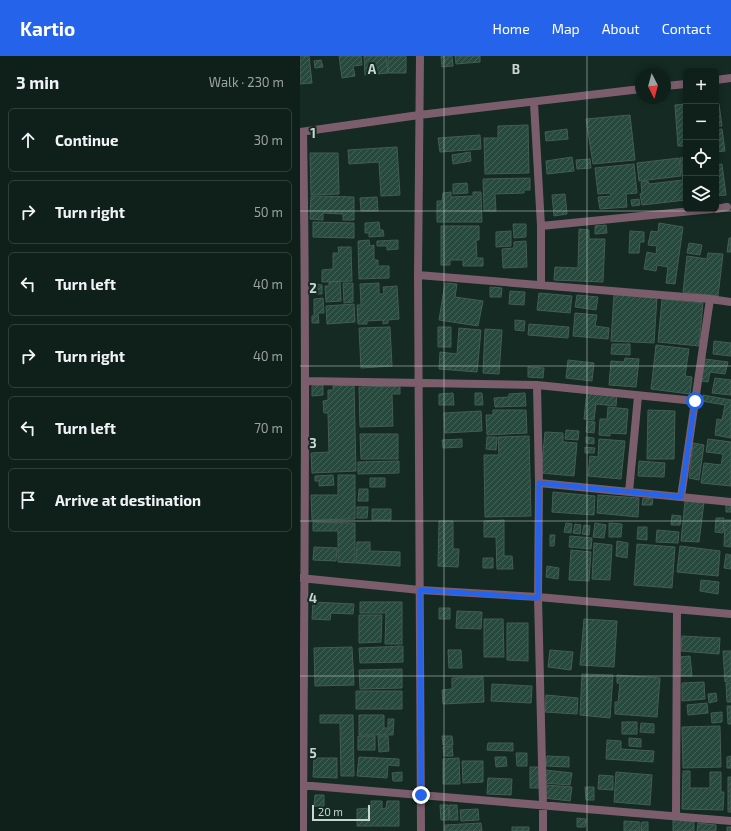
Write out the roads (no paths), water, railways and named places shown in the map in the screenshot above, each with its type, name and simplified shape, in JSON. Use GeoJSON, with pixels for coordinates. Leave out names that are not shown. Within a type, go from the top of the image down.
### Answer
{"type":"FeatureCollection","features":[{"type":"Feature","properties":{"kind":"street"},"geometry":{"type":"LineString","coordinates":[[420,56],[418,275],[420,382],[420,831]]}},
{"type":"Feature","properties":{"kind":"street"},"geometry":{"type":"LineString","coordinates":[[719,80],[731,78]]}},
{"type":"Feature","properties":{"kind":"street"},"geometry":{"type":"LineString","coordinates":[[671,85],[683,84]]}},
{"type":"Feature","properties":{"kind":"street"},"geometry":{"type":"LineString","coordinates":[[303,831],[302,462],[306,381],[302,212],[302,132],[635,90]]}},
{"type":"Feature","properties":{"kind":"street"},"geometry":{"type":"LineString","coordinates":[[534,103],[541,226],[541,284]]}},
{"type":"Feature","properties":{"kind":"street"},"geometry":{"type":"LineString","coordinates":[[719,208],[727,207]]}},
{"type":"Feature","properties":{"kind":"street"},"geometry":{"type":"LineString","coordinates":[[541,226],[683,212]]}},
{"type":"Feature","properties":{"kind":"street"},"geometry":{"type":"LineString","coordinates":[[418,275],[541,284],[731,302]]}},
{"type":"Feature","properties":{"kind":"street"},"geometry":{"type":"LineString","coordinates":[[681,497],[710,299]]}},
{"type":"Feature","properties":{"kind":"street"},"geometry":{"type":"LineString","coordinates":[[306,381],[537,385],[695,401]]}},
{"type":"Feature","properties":{"kind":"street"},"geometry":{"type":"LineString","coordinates":[[537,385],[539,483],[538,598],[543,831]]}},
{"type":"Feature","properties":{"kind":"street"},"geometry":{"type":"LineString","coordinates":[[629,492],[638,396]]}},
{"type":"Feature","properties":{"kind":"street"},"geometry":{"type":"LineString","coordinates":[[539,483],[731,502]]}},
{"type":"Feature","properties":{"kind":"street"},"geometry":{"type":"LineString","coordinates":[[302,578],[420,590],[731,614]]}},
{"type":"Feature","properties":{"kind":"street"},"geometry":{"type":"LineString","coordinates":[[676,816],[677,610]]}},
{"type":"Feature","properties":{"kind":"street"},"geometry":{"type":"LineString","coordinates":[[302,785],[731,821]]}}]}
